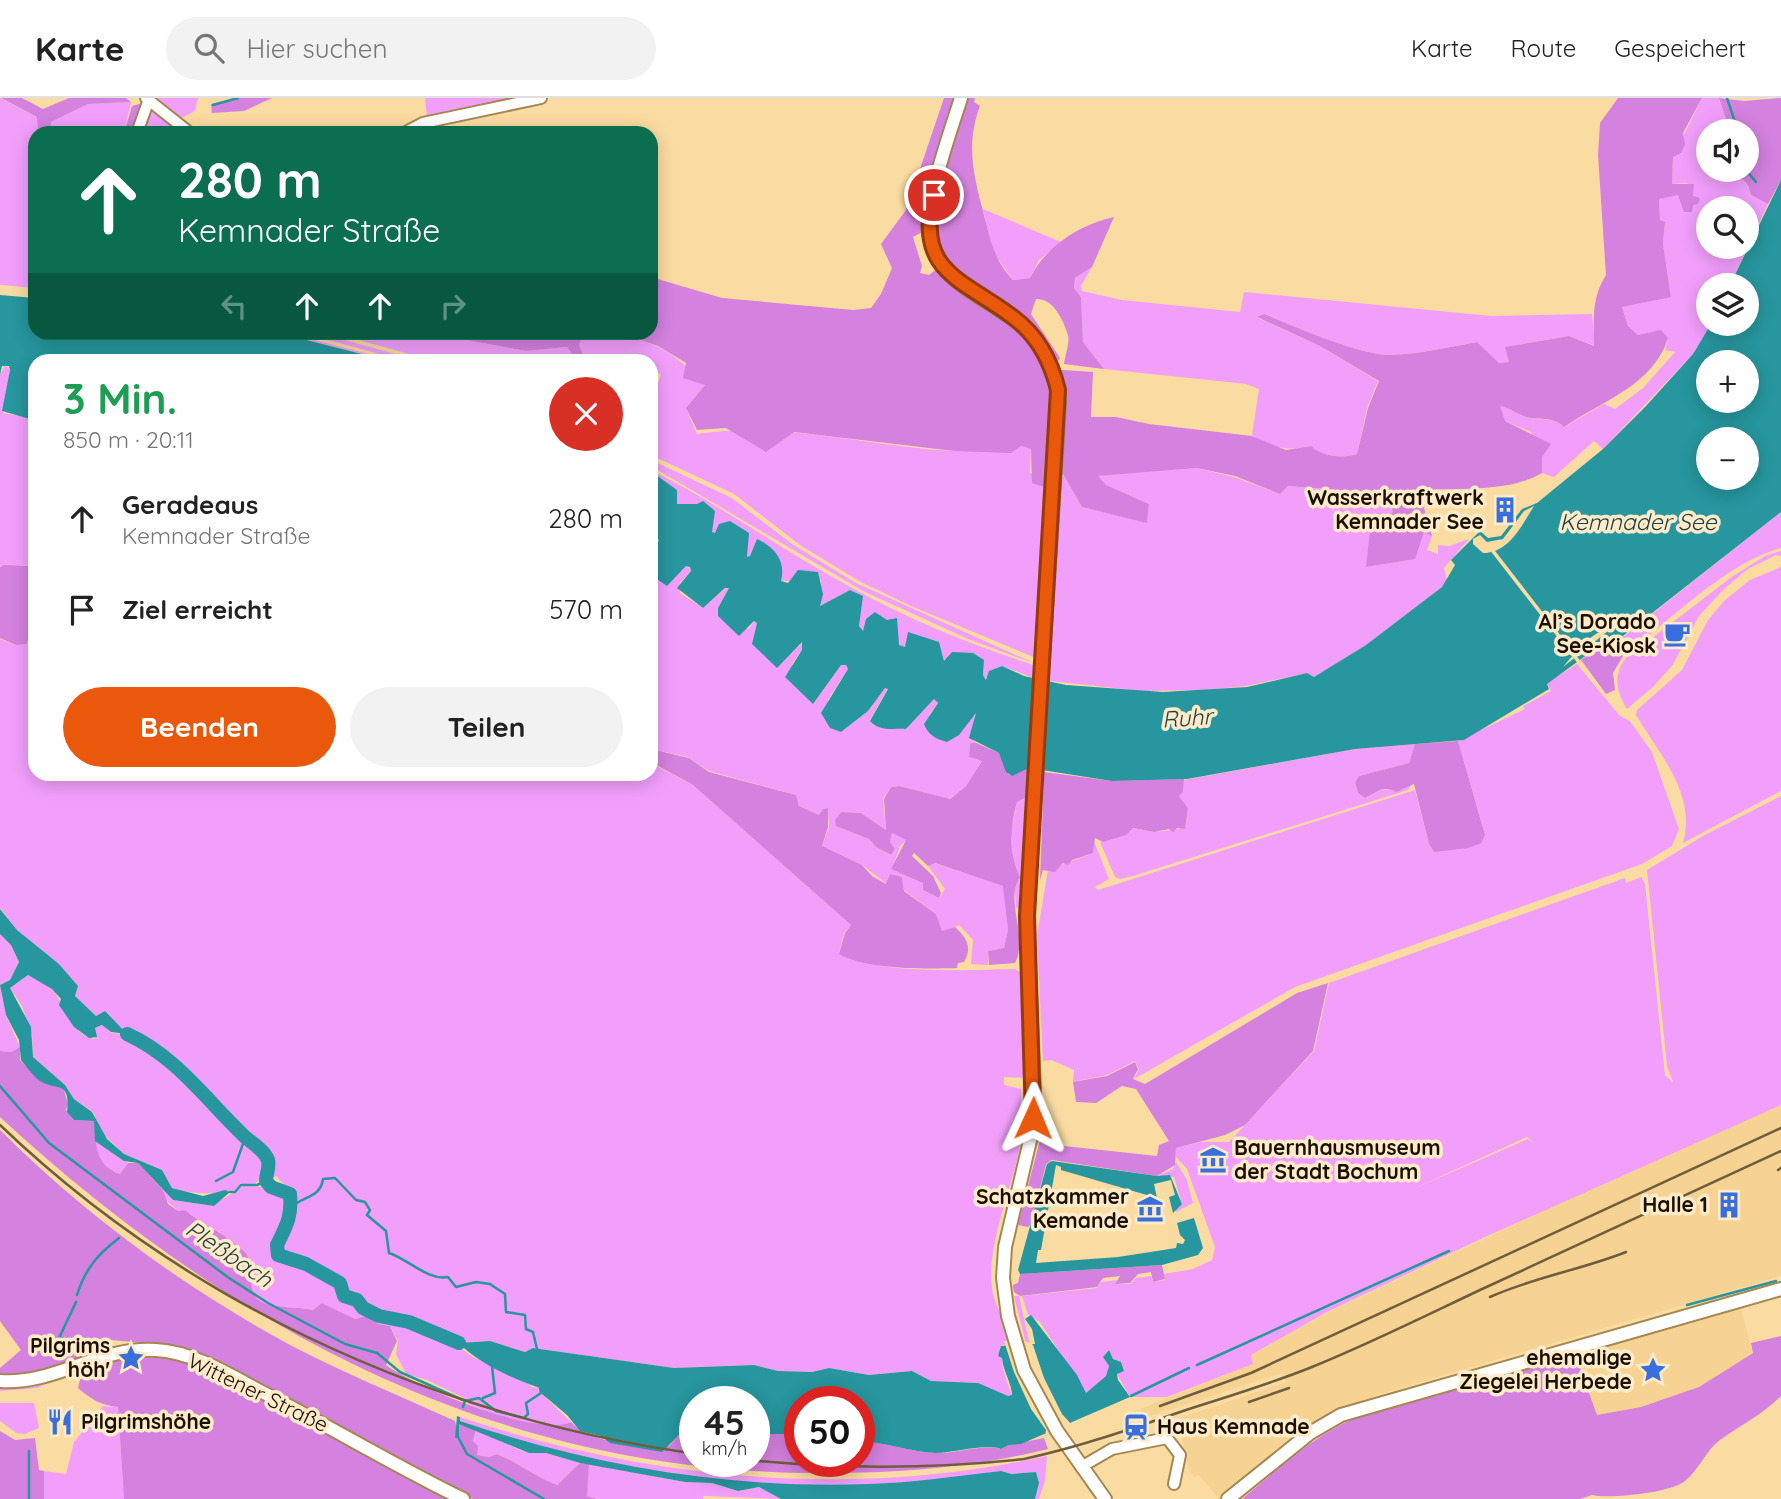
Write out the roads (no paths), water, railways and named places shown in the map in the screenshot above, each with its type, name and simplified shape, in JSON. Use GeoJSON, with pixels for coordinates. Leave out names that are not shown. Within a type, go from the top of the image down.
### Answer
{"type":"FeatureCollection","features":[{"type":"Feature","properties":{"kind":"main road"},"geometry":{"type":"LineString","coordinates":[[961,98],[930,210],[929,232],[933,246],[944,268],[956,281],[1013,317],[1042,348],[1058,390],[1057,444],[1027,916],[1034,1090],[1032,1132],[1005,1247],[1003,1278],[1008,1316],[1024,1370],[1057,1431],[1105,1499]]}},
{"type":"Feature","properties":{"kind":"main road"},"geometry":{"type":"LineString","coordinates":[[1228,1499],[1310,1433],[1342,1415],[1781,1289]]}},
{"type":"Feature","properties":{"kind":"main road","name":"Wittener Straße"},"geometry":{"type":"LineString","coordinates":[[0,1381],[33,1379],[116,1352],[145,1349],[175,1353],[237,1379],[463,1499]]}},
{"type":"Feature","properties":{"kind":"street"},"geometry":{"type":"LineString","coordinates":[[417,126],[541,98]]}},
{"type":"Feature","properties":{"kind":"street"},"geometry":{"type":"LineString","coordinates":[[139,126],[147,100],[181,126]]}},
{"type":"Feature","properties":{"kind":"street"},"geometry":{"type":"LineString","coordinates":[[1081,1467],[1112,1449],[1167,1438],[1180,1455],[1174,1484]]}},
{"type":"Feature","properties":{"kind":"water"},"geometry":{"type":"Polygon","coordinates":[[[1781,180],[1781,512],[1619,639],[1601,648],[1599,646],[1547,684],[1549,689],[1464,740],[1355,749],[1187,779],[1112,781],[1029,768],[1012,776],[1006,772],[999,753],[969,738],[976,713],[959,735],[947,742],[930,734],[924,724],[938,703],[934,699],[906,729],[882,728],[870,721],[888,689],[885,688],[868,711],[841,732],[830,728],[821,713],[848,669],[846,665],[841,665],[813,704],[785,677],[802,650],[802,642],[777,668],[752,644],[757,623],[754,621],[739,636],[718,616],[718,608],[729,588],[725,588],[703,608],[677,588],[691,571],[690,567],[686,566],[667,586],[658,580],[658,476],[677,490],[677,504],[697,504],[703,501],[715,511],[712,532],[715,533],[719,524],[730,521],[749,533],[747,557],[750,556],[757,539],[774,551],[781,562],[781,581],[788,583],[798,570],[818,572],[823,594],[820,606],[850,590],[863,596],[859,626],[863,631],[866,619],[875,612],[887,620],[897,618],[899,645],[905,647],[908,632],[939,642],[944,661],[952,652],[973,653],[984,660],[983,675],[986,680],[989,671],[1002,666],[1024,676],[1066,685],[1163,692],[1247,687],[1307,673],[1314,677],[1366,645],[1442,587],[1455,565],[1451,560],[1480,531],[1488,538],[1501,536],[1522,509],[1537,503],[1603,449],[1693,354],[1704,336],[1759,336],[1759,273],[1736,273],[1743,259],[1759,259],[1759,225],[1781,180]],[[1534,506],[1524,511],[1503,539],[1487,542],[1480,535],[1473,539],[1473,544],[1483,553],[1492,552],[1507,543],[1534,506]],[[1613,627],[1599,632],[1585,642],[1563,667],[1613,627]]]}},
{"type":"Feature","properties":{"kind":"water"},"geometry":{"type":"Polygon","coordinates":[[[0,295],[28,297],[28,340],[306,340],[361,354],[28,354],[28,418],[2,411],[9,366],[2,366],[0,375],[0,295]]]}},
{"type":"Feature","properties":{"kind":"water"},"geometry":{"type":"Polygon","coordinates":[[[0,909],[17,930],[59,964],[78,986],[75,996],[96,1016],[105,1011],[127,1034],[111,1032],[102,1025],[95,1028],[97,1037],[89,1038],[74,1027],[59,1005],[61,999],[52,989],[28,975],[10,988],[31,1027],[33,1057],[65,1085],[74,1099],[92,1112],[107,1139],[124,1154],[162,1170],[172,1188],[203,1196],[225,1190],[230,1192],[214,1206],[173,1200],[138,1163],[124,1161],[95,1141],[94,1121],[74,1120],[67,1112],[68,1102],[64,1090],[40,1081],[21,1060],[19,1040],[6,1015],[0,985],[10,980],[19,962],[11,945],[0,934],[0,909]]]}},
{"type":"Feature","properties":{"kind":"water"},"geometry":{"type":"Polygon","coordinates":[[[1052,1161],[1157,1176],[1170,1175],[1182,1204],[1173,1213],[1169,1197],[1175,1195],[1171,1180],[1154,1184],[1157,1198],[1061,1170],[1061,1167],[1056,1165],[1041,1250],[1038,1250],[1036,1263],[1118,1257],[1176,1248],[1177,1243],[1183,1244],[1185,1240],[1180,1235],[1177,1223],[1194,1218],[1203,1248],[1198,1255],[1162,1265],[1020,1274],[1018,1270],[1047,1164],[1052,1161]]]}},
{"type":"Feature","properties":{"kind":"water"},"geometry":{"type":"Polygon","coordinates":[[[1031,1315],[1077,1375],[1086,1393],[1106,1376],[1109,1366],[1103,1357],[1109,1350],[1113,1359],[1121,1362],[1124,1371],[1117,1374],[1118,1380],[1130,1397],[1021,1444],[1001,1449],[987,1447],[936,1453],[875,1443],[875,1386],[784,1386],[784,1434],[770,1434],[770,1386],[679,1386],[679,1435],[662,1452],[610,1443],[601,1436],[580,1431],[567,1415],[542,1394],[540,1388],[486,1364],[459,1343],[490,1341],[525,1352],[533,1348],[674,1368],[754,1365],[778,1371],[812,1372],[829,1368],[869,1375],[912,1371],[931,1381],[978,1383],[1008,1396],[1012,1395],[1011,1386],[1002,1358],[998,1356],[1001,1346],[1035,1344],[1032,1329],[1025,1319],[1031,1315]]]}},
{"type":"Feature","properties":{"kind":"water"},"geometry":{"type":"Polygon","coordinates":[[[457,1416],[460,1421],[560,1451],[679,1473],[679,1477],[815,1485],[918,1481],[1001,1471],[1011,1474],[1036,1472],[1039,1483],[1035,1499],[781,1499],[759,1487],[738,1491],[712,1483],[685,1482],[580,1463],[546,1453],[529,1453],[459,1424],[459,1437],[455,1438],[457,1416]]]}},
{"type":"Feature","properties":{"kind":"waterway"},"geometry":{"type":"LineString","coordinates":[[213,105],[238,98]]}},
{"type":"Feature","properties":{"kind":"waterway"},"geometry":{"type":"LineString","coordinates":[[1727,98],[1734,119]]}},
{"type":"Feature","properties":{"kind":"waterway"},"geometry":{"type":"LineString","coordinates":[[127,1034],[160,1053],[174,1065],[266,1156],[269,1165],[266,1181],[271,1187],[290,1194],[289,1215],[277,1245],[278,1255],[306,1264],[340,1283],[344,1296],[357,1300],[363,1308],[379,1316],[409,1322],[459,1343]]}},
{"type":"Feature","properties":{"kind":"waterway","name":"Pleßbach"},"geometry":{"type":"LineString","coordinates":[[0,1086],[49,1143],[229,1278],[268,1303],[345,1344],[377,1353],[400,1372],[465,1401],[463,1407]]}},
{"type":"Feature","properties":{"kind":"waterway"},"geometry":{"type":"LineString","coordinates":[[216,1181],[233,1172],[245,1138]]}},
{"type":"Feature","properties":{"kind":"waterway"},"geometry":{"type":"LineString","coordinates":[[290,1199],[297,1203],[317,1192],[323,1179],[335,1178],[356,1200],[365,1202],[370,1210],[367,1215],[386,1231],[389,1253],[433,1276],[448,1277],[456,1287],[476,1282],[490,1284],[505,1294],[506,1312],[525,1315],[526,1329],[533,1332],[537,1349]]}},
{"type":"Feature","properties":{"kind":"waterway"},"geometry":{"type":"LineString","coordinates":[[230,1192],[235,1192],[241,1185],[257,1185],[266,1181]]}},
{"type":"Feature","properties":{"kind":"waterway"},"geometry":{"type":"LineString","coordinates":[[77,1295],[93,1263],[119,1238]]}},
{"type":"Feature","properties":{"kind":"waterway"},"geometry":{"type":"LineString","coordinates":[[1197,1365],[1449,1251]]}},
{"type":"Feature","properties":{"kind":"waterway"},"geometry":{"type":"LineString","coordinates":[[1687,1305],[1776,1281]]}},
{"type":"Feature","properties":{"kind":"waterway"},"geometry":{"type":"LineString","coordinates":[[51,1355],[76,1302]]}},
{"type":"Feature","properties":{"kind":"waterway"},"geometry":{"type":"LineString","coordinates":[[63,1338],[70,1350]]}},
{"type":"Feature","properties":{"kind":"waterway"},"geometry":{"type":"LineString","coordinates":[[483,1398],[495,1393],[492,1366]]}},
{"type":"Feature","properties":{"kind":"waterway"},"geometry":{"type":"LineString","coordinates":[[1131,1396],[1189,1368]]}},
{"type":"Feature","properties":{"kind":"waterway"},"geometry":{"type":"LineString","coordinates":[[465,1401],[479,1398],[496,1411],[524,1418],[528,1414],[526,1403],[541,1393],[540,1388]]}},
{"type":"Feature","properties":{"kind":"waterway","name":"Pleßbach"},"geometry":{"type":"LineString","coordinates":[[458,1437],[467,1454],[544,1499]]}},
{"type":"Feature","properties":{"kind":"waterway"},"geometry":{"type":"LineString","coordinates":[[29,1451],[29,1499]]}},
{"type":"Feature","properties":{"kind":"railway"},"geometry":{"type":"LineString","coordinates":[[0,1125],[105,1214],[220,1291],[344,1354],[473,1403],[607,1438],[745,1460],[884,1467],[1024,1459],[1105,1437],[1280,1379],[1376,1339],[1781,1151]]}},
{"type":"Feature","properties":{"kind":"railway"},"geometry":{"type":"LineString","coordinates":[[1160,1406],[1251,1373],[1781,1128]]}},
{"type":"Feature","properties":{"kind":"railway"},"geometry":{"type":"LineString","coordinates":[[1490,1297],[1626,1252]]}},
{"type":"Feature","properties":{"kind":"railway"},"geometry":{"type":"LineString","coordinates":[[1249,1402],[1289,1388]]}},
{"type":"Feature","properties":{"kind":"place","name":"Wasserkraftwerk Kemnader See"},"geometry":{"type":"Point","coordinates":[1505,510]}},
{"type":"Feature","properties":{"kind":"place","name":"Al’s Dorado See-Kiosk"},"geometry":{"type":"Point","coordinates":[1677,634]}},
{"type":"Feature","properties":{"kind":"place","name":"Bauernhausmuseum der Stadt Bochum"},"geometry":{"type":"Point","coordinates":[1213,1160]}},
{"type":"Feature","properties":{"kind":"place","name":"Halle 1"},"geometry":{"type":"Point","coordinates":[1729,1205]}},
{"type":"Feature","properties":{"kind":"place","name":"Schatzkammer Kemande"},"geometry":{"type":"Point","coordinates":[1150,1209]}},
{"type":"Feature","properties":{"kind":"place","name":"Pilgrims höh'"},"geometry":{"type":"Point","coordinates":[131,1358]}},
{"type":"Feature","properties":{"kind":"place","name":"ehemalige Ziegelei Herbede"},"geometry":{"type":"Point","coordinates":[1653,1370]}},
{"type":"Feature","properties":{"kind":"place","name":"Pilgrimshöhe"},"geometry":{"type":"Point","coordinates":[60,1422]}},
{"type":"Feature","properties":{"kind":"place","name":"Haus Kemnade"},"geometry":{"type":"Point","coordinates":[1136,1427]}},
{"type":"Feature","properties":{"kind":"water label","name":"Kemnader See"},"geometry":{"type":"Point","coordinates":[1638,522]}},
{"type":"Feature","properties":{"kind":"water label","name":"Ruhr"},"geometry":{"type":"Point","coordinates":[1187,718]}}]}
